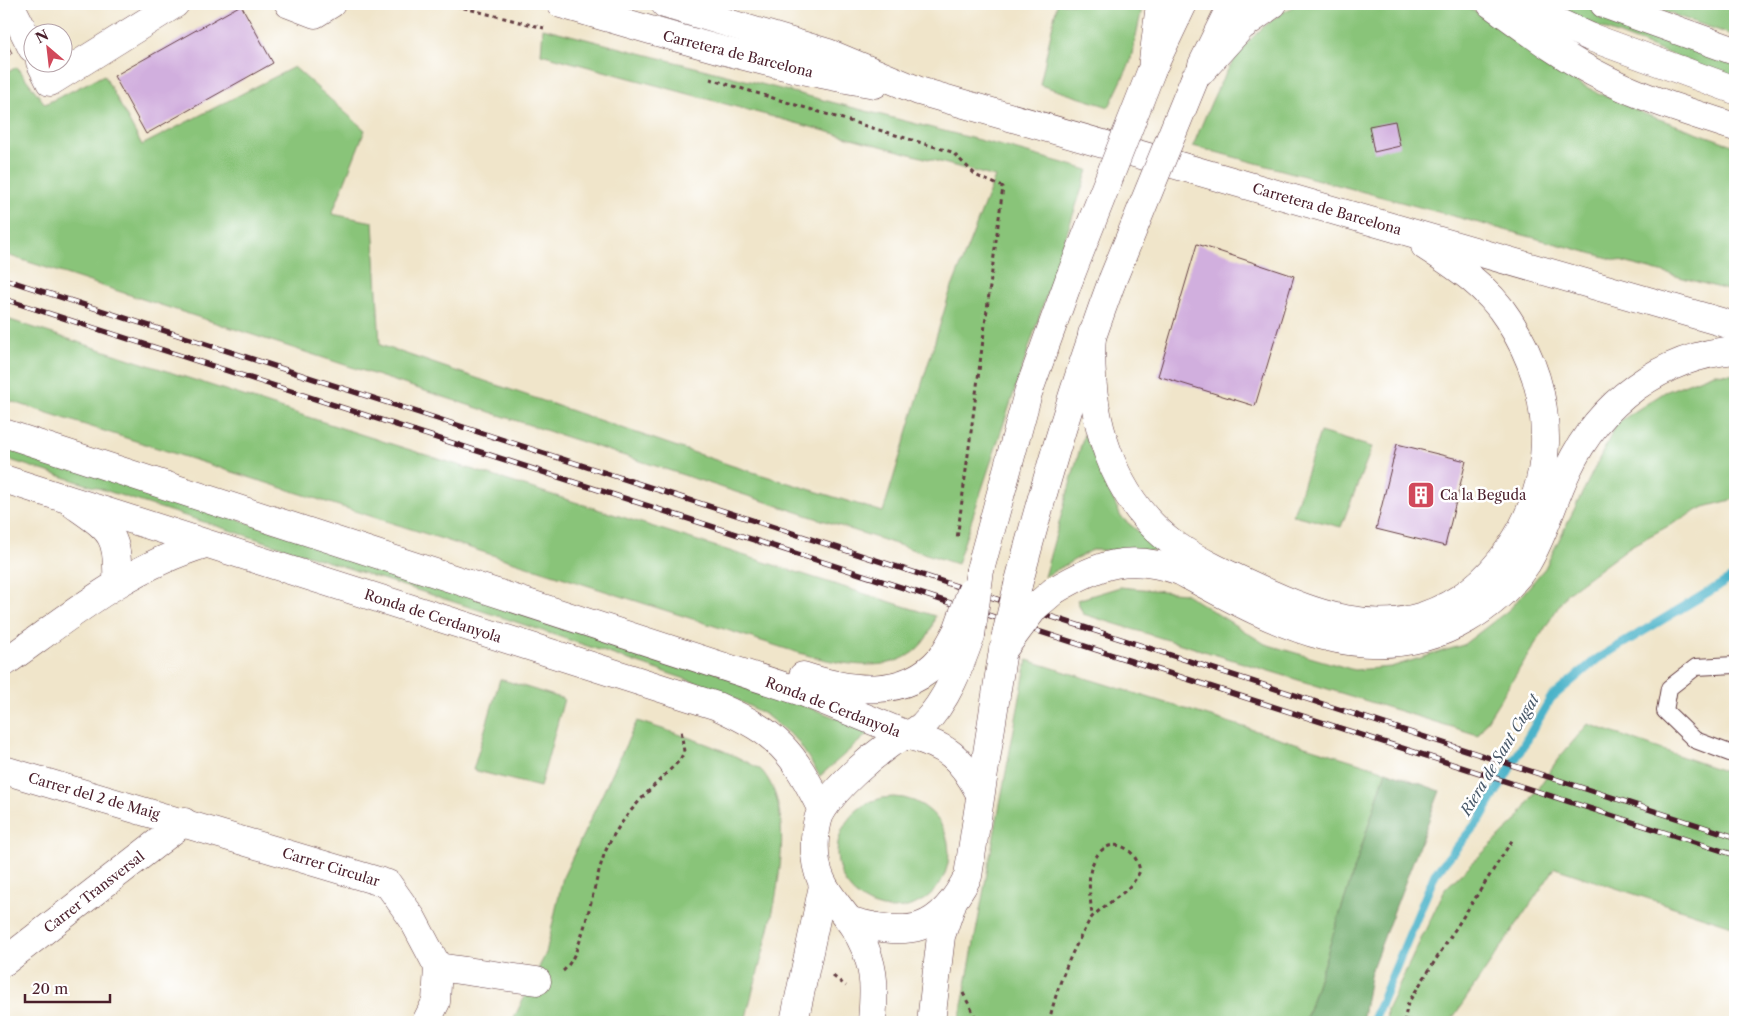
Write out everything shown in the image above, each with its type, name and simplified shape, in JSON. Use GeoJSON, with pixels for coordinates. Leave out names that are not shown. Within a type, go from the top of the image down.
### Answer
{"type":"FeatureCollection","features":[{"type":"Feature","properties":{"kind":"main road"},"geometry":{"type":"LineString","coordinates":[[10,4],[22,28]]}},
{"type":"Feature","properties":{"kind":"main road"},"geometry":{"type":"LineString","coordinates":[[72,68],[175,4]]}},
{"type":"Feature","properties":{"kind":"main road"},"geometry":{"type":"LineString","coordinates":[[288,4],[315,14],[331,4]]}},
{"type":"Feature","properties":{"kind":"main road","name":"Carretera de Barcelona"},"geometry":{"type":"LineString","coordinates":[[561,4],[667,36],[826,76],[919,91]]}},
{"type":"Feature","properties":{"kind":"main road","name":"Carretera de Barcelona"},"geometry":{"type":"LineString","coordinates":[[665,4],[828,53],[919,91],[1735,326]]}},
{"type":"Feature","properties":{"kind":"main road"},"geometry":{"type":"LineString","coordinates":[[1152,69],[1160,4]]}},
{"type":"Feature","properties":{"kind":"main road"},"geometry":{"type":"LineString","coordinates":[[872,1022],[875,984],[865,948],[850,921],[831,900],[823,886],[815,854],[816,825],[822,810],[875,756],[893,742],[910,736],[929,718],[941,701],[963,657],[964,633],[1028,393],[1070,277],[1152,69],[1183,4]]}},
{"type":"Feature","properties":{"kind":"main road"},"geometry":{"type":"LineString","coordinates":[[930,1022],[941,936],[952,904],[968,876],[1003,650],[1044,487],[1092,334],[1112,281],[1195,78],[1232,4]]}},
{"type":"Feature","properties":{"kind":"main road"},"geometry":{"type":"LineString","coordinates":[[1195,78],[1241,27],[1274,4]]}},
{"type":"Feature","properties":{"kind":"main road"},"geometry":{"type":"LineString","coordinates":[[1491,4],[1552,47],[1604,79],[1639,95],[1735,127]]}},
{"type":"Feature","properties":{"kind":"main road"},"geometry":{"type":"LineString","coordinates":[[1518,4],[1640,57],[1735,90]]}},
{"type":"Feature","properties":{"kind":"main road"},"geometry":{"type":"LineString","coordinates":[[1604,4],[1735,51]]}},
{"type":"Feature","properties":{"kind":"main road"},"geometry":{"type":"LineString","coordinates":[[45,72],[50,82],[66,72]]}},
{"type":"Feature","properties":{"kind":"main road"},"geometry":{"type":"LineString","coordinates":[[1092,334],[1093,396],[1106,447],[1128,493],[1141,511],[1177,546],[1287,601],[1329,616],[1382,623],[1425,615],[1461,598],[1478,586],[1496,567],[1512,544],[1536,492],[1542,467],[1544,427],[1540,392],[1534,372],[1518,336],[1507,317],[1494,300],[1460,268],[1401,231]]}},
{"type":"Feature","properties":{"kind":"main road"},"geometry":{"type":"LineString","coordinates":[[1003,650],[1035,607],[1055,590],[1100,566],[1142,562],[1163,565],[1180,571],[1280,622],[1328,638],[1383,645],[1429,636],[1452,627],[1474,615],[1510,586],[1526,564],[1541,538],[1578,450],[1605,413],[1617,401],[1661,371],[1691,358],[1735,350]]}},
{"type":"Feature","properties":{"kind":"main road","name":"Ronda de Cerdanyola"},"geometry":{"type":"LineString","coordinates":[[4,433],[805,693],[910,736]]}},
{"type":"Feature","properties":{"kind":"main road","name":"Ronda de Cerdanyola"},"geometry":{"type":"LineString","coordinates":[[4,479],[717,706],[762,728],[780,743],[806,776],[822,810]]}},
{"type":"Feature","properties":{"kind":"main road"},"geometry":{"type":"LineString","coordinates":[[68,500],[107,528],[115,542],[118,558],[117,582]]}},
{"type":"Feature","properties":{"kind":"main road"},"geometry":{"type":"LineString","coordinates":[[4,663],[117,582],[179,552],[205,544]]}},
{"type":"Feature","properties":{"kind":"main road","name":"Ronda de Cerdanyola"},"geometry":{"type":"LineString","coordinates":[[528,603],[582,605],[827,684],[870,690],[911,680],[926,671],[964,633]]}},
{"type":"Feature","properties":{"kind":"main road"},"geometry":{"type":"LineString","coordinates":[[910,736],[946,749],[966,769],[980,792]]}},
{"type":"Feature","properties":{"kind":"main road","name":"Carrer del 2 de Maig"},"geometry":{"type":"LineString","coordinates":[[4,770],[184,822]]}},
{"type":"Feature","properties":{"kind":"main road","name":"Carrer Transversal"},"geometry":{"type":"LineString","coordinates":[[4,962],[184,822]]}},
{"type":"Feature","properties":{"kind":"main road","name":"Carrer Circular"},"geometry":{"type":"LineString","coordinates":[[184,822],[388,884],[412,918],[438,967]]}},
{"type":"Feature","properties":{"kind":"main road"},"geometry":{"type":"LineString","coordinates":[[794,1022],[823,886]]}},
{"type":"Feature","properties":{"kind":"main road"},"geometry":{"type":"LineString","coordinates":[[850,921],[880,929],[900,931],[916,928],[932,921],[952,904]]}},
{"type":"Feature","properties":{"kind":"main road"},"geometry":{"type":"LineString","coordinates":[[426,1022],[436,1002],[438,967],[537,981]]}},
{"type":"Feature","properties":{"kind":"lane"},"geometry":{"type":"LineString","coordinates":[[1735,665],[1696,667],[1669,688],[1665,711],[1695,740],[1735,754]]}},
{"type":"Feature","properties":{"kind":"path"},"geometry":{"type":"LineString","coordinates":[[448,4],[553,31]]}},
{"type":"Feature","properties":{"kind":"path"},"geometry":{"type":"LineString","coordinates":[[705,77],[952,152],[977,176],[1003,187],[957,540]]}},
{"type":"Feature","properties":{"kind":"path"},"geometry":{"type":"LineString","coordinates":[[537,981],[552,979],[565,968],[572,956],[607,848],[637,803],[680,760],[684,752],[681,729]]}},
{"type":"Feature","properties":{"kind":"path"},"geometry":{"type":"LineString","coordinates":[[1404,1022],[1408,1003],[1513,839]]}},
{"type":"Feature","properties":{"kind":"path"},"geometry":{"type":"LineString","coordinates":[[1049,1022],[1056,990],[1069,958],[1092,917],[1124,894],[1140,871],[1133,852],[1124,846],[1115,845],[1104,850],[1093,862],[1089,877],[1092,917]]}},
{"type":"Feature","properties":{"kind":"path"},"geometry":{"type":"LineString","coordinates":[[960,988],[978,1022]]}},
{"type":"Feature","properties":{"kind":"green space"},"geometry":{"type":"Polygon","coordinates":[[[1057,4],[1143,4],[1130,63],[1109,107],[1040,85],[1057,4]]]}},
{"type":"Feature","properties":{"kind":"green space"},"geometry":{"type":"Polygon","coordinates":[[[1297,4],[1463,4],[1511,34],[1555,70],[1594,91],[1645,114],[1735,146],[1735,292],[1193,146],[1211,102],[1231,64],[1258,32],[1297,4]]]}},
{"type":"Feature","properties":{"kind":"green space"},"geometry":{"type":"Polygon","coordinates":[[[1539,4],[1581,4],[1600,13],[1735,62],[1735,79],[1539,4]]]}},
{"type":"Feature","properties":{"kind":"green space"},"geometry":{"type":"Polygon","coordinates":[[[1642,4],[1735,4],[1735,36],[1642,4]]]}},
{"type":"Feature","properties":{"kind":"green space"},"geometry":{"type":"Polygon","coordinates":[[[543,28],[1010,148],[1088,170],[957,564],[4,254],[4,74],[17,67],[45,104],[104,75],[142,145],[294,67],[365,130],[332,214],[373,222],[380,345],[733,466],[883,512],[949,295],[995,177],[541,54],[543,28]]]}},
{"type":"Feature","properties":{"kind":"green space"},"geometry":{"type":"Polygon","coordinates":[[[4,318],[360,434],[935,616],[925,640],[909,655],[889,663],[866,665],[818,658],[4,399],[4,318]]]}},
{"type":"Feature","properties":{"kind":"green space"},"geometry":{"type":"Polygon","coordinates":[[[1714,373],[1735,374],[1735,499],[1704,507],[1631,546],[1567,593],[1478,735],[1083,614],[1077,600],[1120,587],[1184,593],[1265,644],[1354,670],[1391,667],[1463,645],[1510,609],[1545,568],[1617,423],[1665,392],[1714,373]]]}},
{"type":"Feature","properties":{"kind":"green space"},"geometry":{"type":"Polygon","coordinates":[[[1320,432],[1372,447],[1341,527],[1293,515],[1320,432]]]}},
{"type":"Feature","properties":{"kind":"green space"},"geometry":{"type":"Polygon","coordinates":[[[1084,434],[1121,517],[1162,551],[1092,550],[1044,577],[1084,434]]]}},
{"type":"Feature","properties":{"kind":"green space"},"geometry":{"type":"Polygon","coordinates":[[[4,445],[697,665],[871,731],[820,776],[797,740],[766,715],[721,691],[507,619],[4,458],[4,445]]]}},
{"type":"Feature","properties":{"kind":"green space"},"geometry":{"type":"Polygon","coordinates":[[[1027,660],[1386,771],[1305,1022],[959,1022],[1027,660]]]}},
{"type":"Feature","properties":{"kind":"green space"},"geometry":{"type":"Polygon","coordinates":[[[500,679],[564,699],[540,787],[473,770],[500,679]]]}},
{"type":"Feature","properties":{"kind":"green space"},"geometry":{"type":"Polygon","coordinates":[[[637,721],[707,744],[760,769],[776,796],[781,826],[781,859],[769,930],[745,1022],[512,1022],[546,953],[563,877],[637,721]]]}},
{"type":"Feature","properties":{"kind":"green space"},"geometry":{"type":"Polygon","coordinates":[[[1588,724],[1735,775],[1735,927],[1555,868],[1450,1022],[1386,1022],[1387,1010],[1445,889],[1515,822],[1558,759],[1588,724]]]}},
{"type":"Feature","properties":{"kind":"green space"},"geometry":{"type":"Polygon","coordinates":[[[1386,771],[1440,791],[1371,971],[1362,1022],[1305,1022],[1386,771]]]}},
{"type":"Feature","properties":{"kind":"green space"},"geometry":{"type":"Polygon","coordinates":[[[893,797],[914,801],[933,813],[945,832],[949,853],[945,874],[933,893],[914,905],[893,909],[872,905],[853,893],[841,874],[837,853],[841,832],[853,813],[872,801],[893,797]]]}},
{"type":"Feature","properties":{"kind":"building"},"geometry":{"type":"Polygon","coordinates":[[[241,5],[273,63],[146,134],[114,76],[241,5]]]}},
{"type":"Feature","properties":{"kind":"building"},"geometry":{"type":"Polygon","coordinates":[[[4,38],[12,53],[4,58],[4,38]]]}},
{"type":"Feature","properties":{"kind":"building"},"geometry":{"type":"Polygon","coordinates":[[[1395,121],[1400,146],[1374,152],[1369,126],[1395,121]]]}},
{"type":"Feature","properties":{"kind":"building"},"geometry":{"type":"Polygon","coordinates":[[[1197,244],[1294,276],[1255,406],[1158,376],[1197,244]]]}},
{"type":"Feature","properties":{"kind":"building","name":"Ca la Beguda"},"geometry":{"type":"Polygon","coordinates":[[[1397,444],[1466,461],[1445,546],[1376,529],[1397,444]]]}},
{"type":"Feature","properties":{"kind":"waterway","name":"Riera de Sant Cugat"},"geometry":{"type":"LineString","coordinates":[[1373,1022],[1435,874],[1480,819],[1551,698],[1597,659],[1735,576]]}},
{"type":"Feature","properties":{"kind":"railway"},"geometry":{"type":"LineString","coordinates":[[4,279],[1735,837]]}},
{"type":"Feature","properties":{"kind":"railway"},"geometry":{"type":"LineString","coordinates":[[4,299],[1735,855]]}},
{"type":"Feature","properties":{"kind":"place","name":"Ca la Beguda"},"geometry":{"type":"Point","coordinates":[1421,495]}}]}
